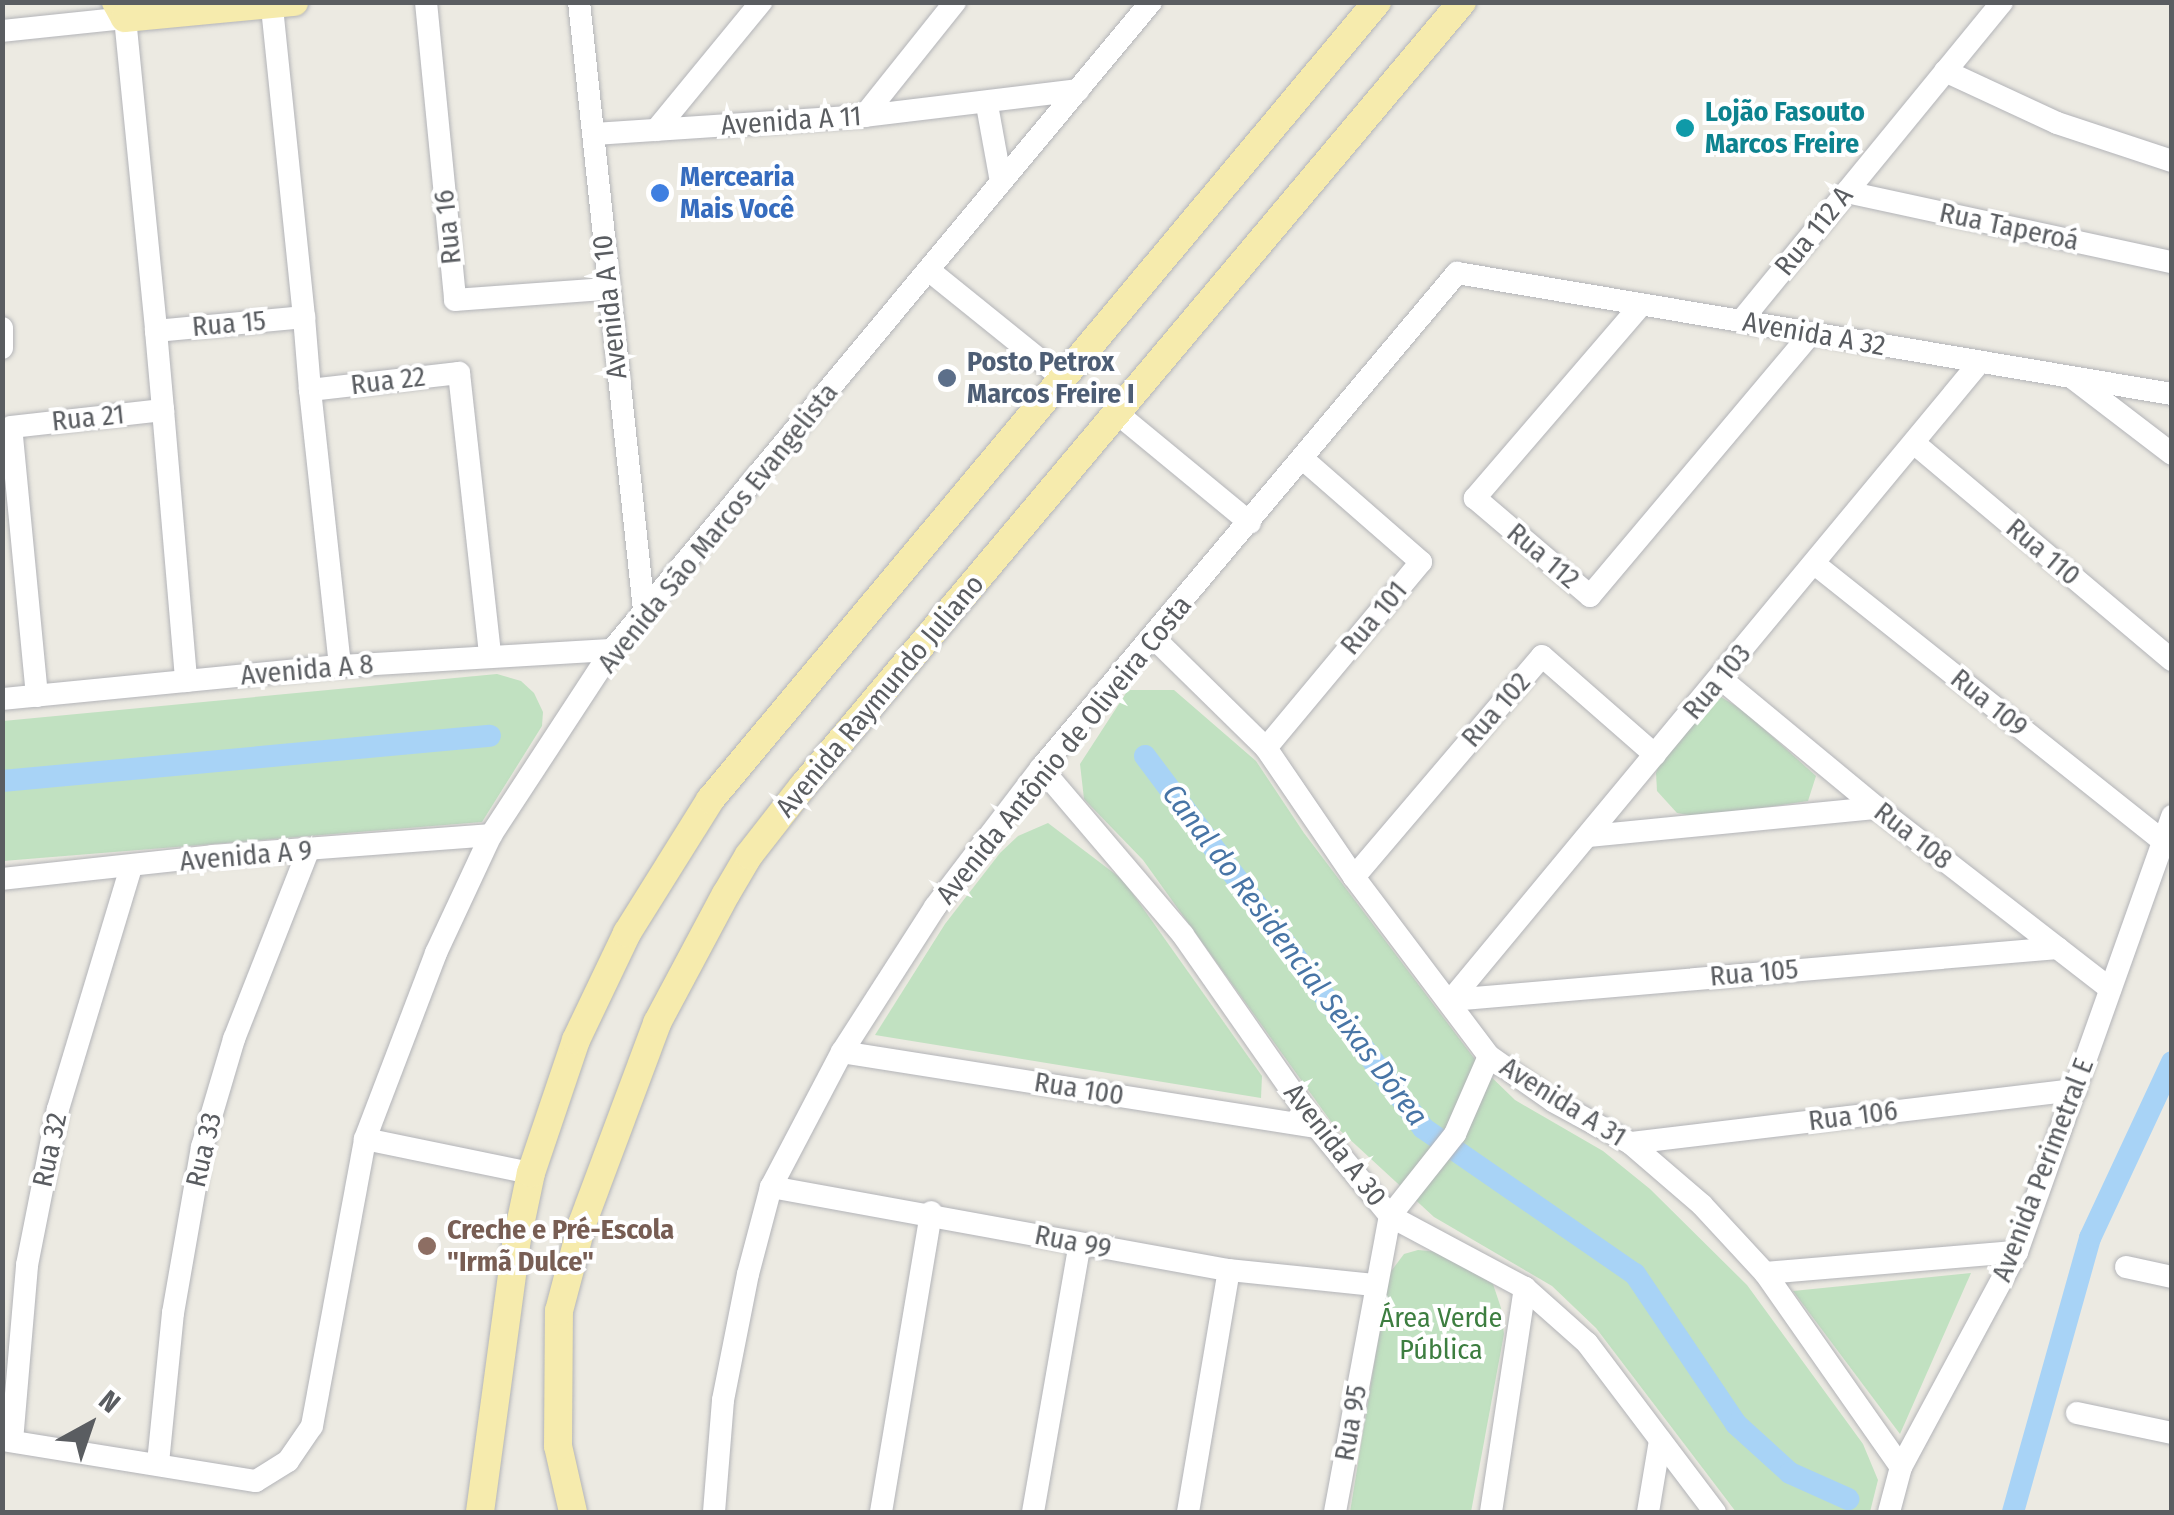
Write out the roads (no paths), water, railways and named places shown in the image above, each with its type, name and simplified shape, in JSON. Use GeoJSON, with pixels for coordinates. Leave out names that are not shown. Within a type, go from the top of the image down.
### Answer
{"type":"FeatureCollection","features":[{"type":"Feature","properties":{"kind":"main road"},"geometry":{"type":"LineString","coordinates":[[480,1512],[516,1244],[531,1173],[576,1040],[627,932],[710,800],[1377,2]]}},
{"type":"Feature","properties":{"kind":"main road","name":"Avenida Raymundo Juliano"},"geometry":{"type":"LineString","coordinates":[[573,1512],[558,1446],[559,1311],[582,1224],[657,1024],[749,856],[952,607],[1462,2]]}},
{"type":"Feature","properties":{"kind":"main road"},"geometry":{"type":"LineString","coordinates":[[121,10],[283,4]]}},
{"type":"Feature","properties":{"kind":"street","name":"Rua 16"},"geometry":{"type":"LineString","coordinates":[[426,2],[454,300],[606,289]]}},
{"type":"Feature","properties":{"kind":"street","name":"Avenida A 10"},"geometry":{"type":"LineString","coordinates":[[579,2],[606,289],[644,610]]}},
{"type":"Feature","properties":{"kind":"street"},"geometry":{"type":"LineString","coordinates":[[656,130],[761,2]]}},
{"type":"Feature","properties":{"kind":"street"},"geometry":{"type":"LineString","coordinates":[[864,116],[955,2]]}},
{"type":"Feature","properties":{"kind":"street","name":"Avenida São Marcos Evangelista"},"geometry":{"type":"LineString","coordinates":[[7,1440],[256,1481],[278,1470],[302,1442],[312,1426],[365,1138],[436,953],[491,835],[612,650],[931,272],[1151,2]]}},
{"type":"Feature","properties":{"kind":"street","name":"Rua 112 A"},"geometry":{"type":"LineString","coordinates":[[1741,321],[2002,2]]}},
{"type":"Feature","properties":{"kind":"street","name":"Rua 15"},"geometry":{"type":"LineString","coordinates":[[121,10],[156,331],[304,317],[283,4]]}},
{"type":"Feature","properties":{"kind":"street"},"geometry":{"type":"LineString","coordinates":[[2,31],[121,10]]}},
{"type":"Feature","properties":{"kind":"street"},"geometry":{"type":"LineString","coordinates":[[1944,70],[2057,122],[2172,162]]}},
{"type":"Feature","properties":{"kind":"street","name":"Avenida A 11"},"geometry":{"type":"LineString","coordinates":[[594,134],[864,116],[1078,90]]}},
{"type":"Feature","properties":{"kind":"street"},"geometry":{"type":"LineString","coordinates":[[987,104],[1001,182]]}},
{"type":"Feature","properties":{"kind":"street","name":"Rua Taperoá"},"geometry":{"type":"LineString","coordinates":[[1847,192],[2172,262]]}},
{"type":"Feature","properties":{"kind":"street"},"geometry":{"type":"LineString","coordinates":[[931,272],[1061,377]]}},
{"type":"Feature","properties":{"kind":"street","name":"Avenida A 32"},"geometry":{"type":"LineString","coordinates":[[1457,273],[2172,394]]}},
{"type":"Feature","properties":{"kind":"street","name":"Avenida Antônio de Oliveira Costa"},"geometry":{"type":"LineString","coordinates":[[714,1512],[723,1400],[748,1274],[772,1187],[842,1052],[935,907],[1041,768],[1457,273]]}},
{"type":"Feature","properties":{"kind":"street","name":"Rua 112"},"geometry":{"type":"LineString","coordinates":[[1641,305],[1475,498],[1590,596],[1810,335]]}},
{"type":"Feature","properties":{"kind":"street"},"geometry":{"type":"LineString","coordinates":[[304,317],[340,666]]}},
{"type":"Feature","properties":{"kind":"street"},"geometry":{"type":"LineString","coordinates":[[2,328],[2,348]]}},
{"type":"Feature","properties":{"kind":"street"},"geometry":{"type":"LineString","coordinates":[[156,331],[163,410]]}},
{"type":"Feature","properties":{"kind":"street","name":"Rua 103"},"geometry":{"type":"LineString","coordinates":[[1451,1000],[1816,565],[1980,362]]}},
{"type":"Feature","properties":{"kind":"street","name":"Rua 22"},"geometry":{"type":"LineString","coordinates":[[310,390],[459,373],[490,656]]}},
{"type":"Feature","properties":{"kind":"street"},"geometry":{"type":"LineString","coordinates":[[2072,376],[2172,454]]}},
{"type":"Feature","properties":{"kind":"street","name":"Rua 21"},"geometry":{"type":"LineString","coordinates":[[37,696],[10,427],[163,410],[186,681]]}},
{"type":"Feature","properties":{"kind":"street"},"geometry":{"type":"LineString","coordinates":[[1118,414],[1250,523]]}},
{"type":"Feature","properties":{"kind":"street","name":"Rua 110"},"geometry":{"type":"LineString","coordinates":[[1914,443],[2172,660]]}},
{"type":"Feature","properties":{"kind":"street","name":"Rua 101"},"geometry":{"type":"LineString","coordinates":[[1266,748],[1421,562],[1304,459]]}},
{"type":"Feature","properties":{"kind":"street","name":"Rua 109"},"geometry":{"type":"LineString","coordinates":[[1816,565],[2163,842]]}},
{"type":"Feature","properties":{"kind":"street","name":"Avenida A 31"},"geometry":{"type":"LineString","coordinates":[[1154,638],[1266,748],[1354,876],[1451,1000],[1489,1056],[1553,1101],[1630,1143],[1702,1205],[1765,1273],[1901,1467]]}},
{"type":"Feature","properties":{"kind":"street","name":"Avenida A 8"},"geometry":{"type":"LineString","coordinates":[[2,700],[340,666],[612,650]]}},
{"type":"Feature","properties":{"kind":"street","name":"Rua 102"},"geometry":{"type":"LineString","coordinates":[[1354,876],[1542,656],[1655,754]]}},
{"type":"Feature","properties":{"kind":"street","name":"Rua 108"},"geometry":{"type":"LineString","coordinates":[[1720,678],[1877,808],[2110,989]]}},
{"type":"Feature","properties":{"kind":"street","name":"Avenida A 30"},"geometry":{"type":"LineString","coordinates":[[1041,768],[1183,935],[1318,1127],[1390,1216],[1525,1288],[1587,1344],[1715,1512]]}},
{"type":"Feature","properties":{"kind":"street"},"geometry":{"type":"LineString","coordinates":[[1589,836],[1877,808]]}},
{"type":"Feature","properties":{"kind":"street","name":"Avenida Perimetral E"},"geometry":{"type":"LineString","coordinates":[[1889,1512],[1901,1467],[2017,1252],[2172,816]]}},
{"type":"Feature","properties":{"kind":"street","name":"Avenida A 9"},"geometry":{"type":"LineString","coordinates":[[2,879],[491,835]]}},
{"type":"Feature","properties":{"kind":"street","name":"Rua 33"},"geometry":{"type":"LineString","coordinates":[[158,1464],[172,1312],[202,1147],[234,1039],[308,851]]}},
{"type":"Feature","properties":{"kind":"street","name":"Rua 32"},"geometry":{"type":"LineString","coordinates":[[7,1440],[27,1266],[58,1109],[131,867]]}},
{"type":"Feature","properties":{"kind":"street","name":"Rua 105"},"geometry":{"type":"LineString","coordinates":[[1451,1000],[2058,948]]}},
{"type":"Feature","properties":{"kind":"street","name":"Rua 100"},"geometry":{"type":"LineString","coordinates":[[842,1052],[1318,1127]]}},
{"type":"Feature","properties":{"kind":"street"},"geometry":{"type":"LineString","coordinates":[[1390,1216],[1455,1134],[1489,1056]]}},
{"type":"Feature","properties":{"kind":"street","name":"Rua 106"},"geometry":{"type":"LineString","coordinates":[[1630,1143],[2076,1090]]}},
{"type":"Feature","properties":{"kind":"street"},"geometry":{"type":"LineString","coordinates":[[365,1138],[531,1173]]}},
{"type":"Feature","properties":{"kind":"street","name":"Rua 99"},"geometry":{"type":"LineString","coordinates":[[772,1187],[931,1212],[1080,1244],[1230,1270],[1375,1285]]}},
{"type":"Feature","properties":{"kind":"street"},"geometry":{"type":"LineString","coordinates":[[881,1512],[931,1212]]}},
{"type":"Feature","properties":{"kind":"street","name":"Rua 95"},"geometry":{"type":"LineString","coordinates":[[1336,1512],[1390,1216]]}},
{"type":"Feature","properties":{"kind":"street"},"geometry":{"type":"LineString","coordinates":[[1033,1512],[1080,1244]]}},
{"type":"Feature","properties":{"kind":"street"},"geometry":{"type":"LineString","coordinates":[[1765,1273],[2017,1252]]}},
{"type":"Feature","properties":{"kind":"street"},"geometry":{"type":"LineString","coordinates":[[2126,1267],[2172,1277]]}},
{"type":"Feature","properties":{"kind":"street"},"geometry":{"type":"LineString","coordinates":[[1188,1512],[1230,1270]]}},
{"type":"Feature","properties":{"kind":"street"},"geometry":{"type":"LineString","coordinates":[[1491,1512],[1525,1288]]}},
{"type":"Feature","properties":{"kind":"street"},"geometry":{"type":"LineString","coordinates":[[2078,1413],[2172,1433]]}},
{"type":"Feature","properties":{"kind":"street"},"geometry":{"type":"LineString","coordinates":[[1648,1512],[1660,1440]]}},
{"type":"Feature","properties":{"kind":"waterway"},"geometry":{"type":"LineString","coordinates":[[2,781],[490,736]]}},
{"type":"Feature","properties":{"kind":"waterway","name":"Canal do Residencial Seixas Dórea"},"geometry":{"type":"LineString","coordinates":[[1145,756],[1423,1128],[1635,1274],[1736,1424],[1790,1473],[1848,1499]]}},
{"type":"Feature","properties":{"kind":"waterway"},"geometry":{"type":"LineString","coordinates":[[2013,1512],[2090,1238],[2172,1062]]}},
{"type":"Feature","properties":{"kind":"place","name":"Lojão Fasouto Marcos Freire"},"geometry":{"type":"Point","coordinates":[1685,128]}},
{"type":"Feature","properties":{"kind":"place","name":"Mercearia Mais Você"},"geometry":{"type":"Point","coordinates":[660,193]}},
{"type":"Feature","properties":{"kind":"place","name":"Posto Petrox Marcos Freire I"},"geometry":{"type":"Point","coordinates":[947,378]}},
{"type":"Feature","properties":{"kind":"place","name":"Creche e Pré-Escola \"Irmã Dulce\""},"geometry":{"type":"Point","coordinates":[427,1246]}},
{"type":"Feature","properties":{"kind":"park label","name":"Área Verde Pública"},"geometry":{"type":"Point","coordinates":[1441,1334]}}]}
